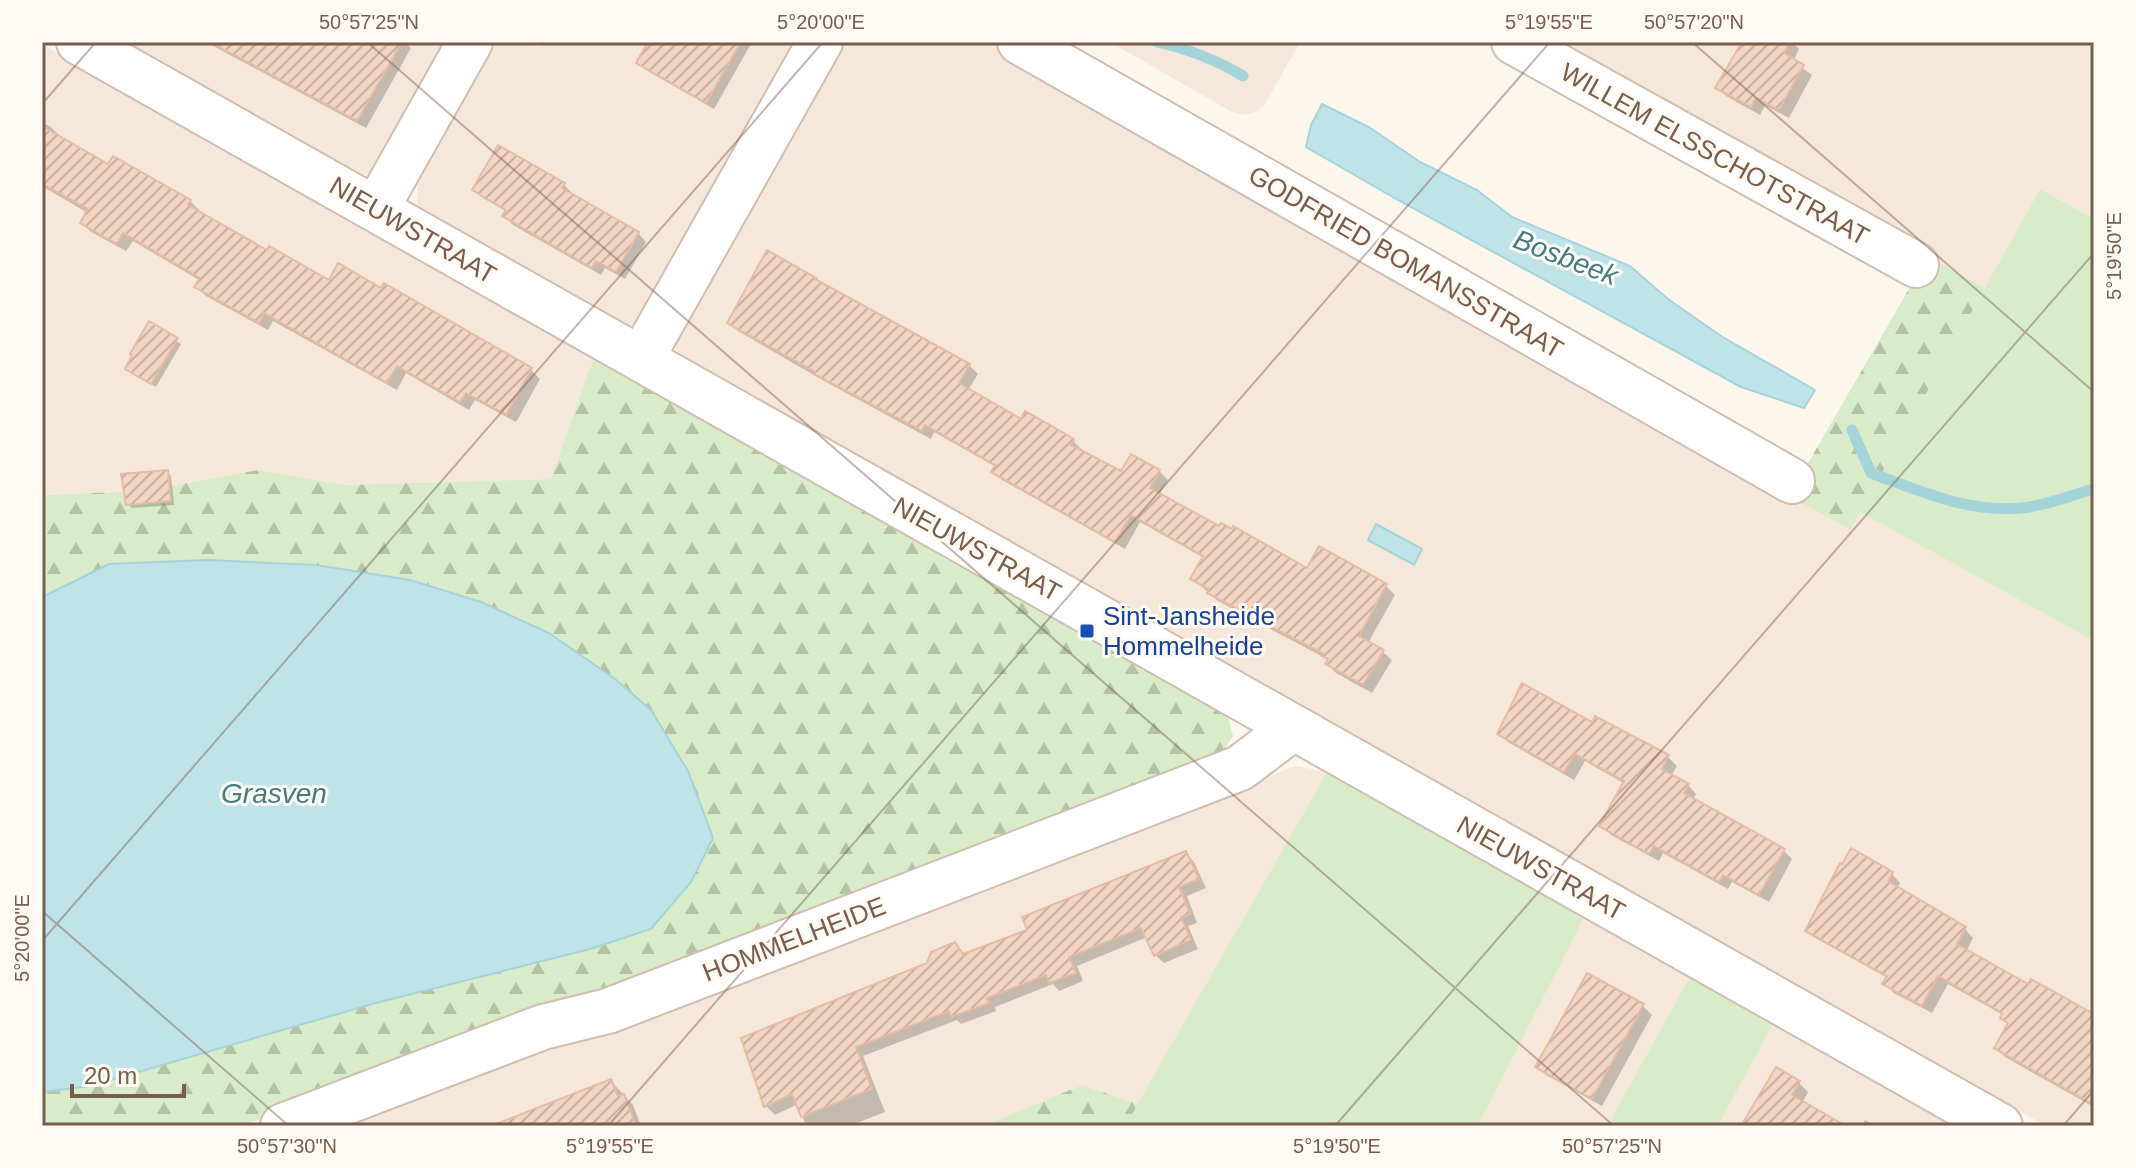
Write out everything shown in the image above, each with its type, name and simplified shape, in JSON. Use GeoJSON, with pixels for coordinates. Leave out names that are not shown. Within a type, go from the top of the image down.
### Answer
{"type":"FeatureCollection","features":[{"type":"Feature","properties":{"kind":"street","name":"NIEUWSTRAAT"},"geometry":{"type":"LineString","coordinates":[[79,42],[2000,1126]]}},
{"type":"Feature","properties":{"kind":"street"},"geometry":{"type":"LineString","coordinates":[[376,209],[470,42]]}},
{"type":"Feature","properties":{"kind":"street"},"geometry":{"type":"LineString","coordinates":[[641,359],[820,42]]}},
{"type":"Feature","properties":{"kind":"street","name":"GODFRIED BOMANSSTRAAT"},"geometry":{"type":"LineString","coordinates":[[1020,42],[1792,481]]}},
{"type":"Feature","properties":{"kind":"street","name":"WILLEM ELSSCHOTSTRAAT"},"geometry":{"type":"LineString","coordinates":[[1514,42],[1916,265]]}},
{"type":"Feature","properties":{"kind":"street","name":"HOMMELHEIDE"},"geometry":{"type":"LineString","coordinates":[[283,1126],[543,1027],[608,1011],[1240,768],[1293,728]]}},
{"type":"Feature","properties":{"kind":"shaded area"},"geometry":{"type":"Polygon","coordinates":[[[114,42],[454,42],[379,167],[365,175],[344,172],[114,42]]]}},
{"type":"Feature","properties":{"kind":"shaded area"},"geometry":{"type":"Polygon","coordinates":[[[490,42],[527,42],[538,47],[541,42],[805,42],[636,325],[626,326],[430,221],[417,204],[418,178],[490,42]]]}},
{"type":"Feature","properties":{"kind":"shaded area"},"geometry":{"type":"Polygon","coordinates":[[[838,42],[992,42],[1849,530],[1860,512],[2094,641],[2094,1126],[2046,1126],[1564,858],[679,356],[674,342],[838,42]]]}},
{"type":"Feature","properties":{"kind":"shaded area"},"geometry":{"type":"Polygon","coordinates":[[[1110,42],[1300,42],[1264,106],[1243,115],[1230,111],[1110,42]]]}},
{"type":"Feature","properties":{"kind":"shaded area"},"geometry":{"type":"Polygon","coordinates":[[[1549,42],[2094,42],[2094,219],[2040,189],[1985,288],[1549,42]]]}},
{"type":"Feature","properties":{"kind":"shaded area"},"geometry":{"type":"Polygon","coordinates":[[[42,44],[593,360],[552,479],[345,485],[258,470],[145,491],[42,495],[42,44]]]}},
{"type":"Feature","properties":{"kind":"shaded area"},"geometry":{"type":"Polygon","coordinates":[[[1296,766],[1327,772],[1138,1104],[1082,1085],[983,1126],[319,1126],[627,1018],[1296,766]]]}},
{"type":"Feature","properties":{"kind":"shaded area"},"geometry":{"type":"Polygon","coordinates":[[[1586,914],[1691,975],[1607,1126],[1478,1126],[1586,914]]]}},
{"type":"Feature","properties":{"kind":"shaded area"},"geometry":{"type":"Polygon","coordinates":[[[1775,1020],[1958,1126],[1718,1126],[1775,1020]]]}},
{"type":"Feature","properties":{"kind":"green space"},"geometry":{"type":"Polygon","coordinates":[[[2040,189],[2094,219],[2094,641],[1860,512],[2040,189]]]}},
{"type":"Feature","properties":{"kind":"green space"},"geometry":{"type":"Polygon","coordinates":[[[1928,256],[1985,288],[1850,530],[1789,496],[1928,256]]]}},
{"type":"Feature","properties":{"kind":"green space"},"geometry":{"type":"Polygon","coordinates":[[[593,360],[1191,690],[1227,714],[1233,736],[1219,758],[732,945],[506,1023],[242,1126],[42,1126],[42,1092],[90,1086],[372,1004],[590,949],[651,929],[650,710],[615,679],[549,633],[481,602],[410,580],[316,565],[208,560],[109,564],[42,597],[42,495],[145,491],[258,470],[345,485],[551,479],[593,360]]]}},
{"type":"Feature","properties":{"kind":"green space"},"geometry":{"type":"Polygon","coordinates":[[[1327,772],[1586,914],[1478,1126],[1125,1126],[1327,772]]]}},
{"type":"Feature","properties":{"kind":"green space"},"geometry":{"type":"Polygon","coordinates":[[[1691,975],[1775,1020],[1718,1126],[1607,1126],[1691,975]]]}},
{"type":"Feature","properties":{"kind":"green space"},"geometry":{"type":"Polygon","coordinates":[[[1082,1085],[1138,1104],[1125,1126],[983,1126],[1082,1085]]]}},
{"type":"Feature","properties":{"kind":"water"},"geometry":{"type":"Polygon","coordinates":[[[1322,104],[1369,127],[1420,162],[1477,190],[1512,217],[1630,266],[1668,299],[1721,336],[1815,390],[1804,408],[1741,387],[1306,147],[1311,125],[1322,104]]]}},
{"type":"Feature","properties":{"kind":"water"},"geometry":{"type":"Polygon","coordinates":[[[1376,524],[1422,549],[1414,565],[1368,540],[1376,524]]]}},
{"type":"Feature","properties":{"kind":"water","name":"Grasven"},"geometry":{"type":"Polygon","coordinates":[[[208,560],[316,565],[410,580],[481,602],[549,633],[615,679],[651,710],[688,771],[713,838],[691,882],[651,929],[590,949],[372,1004],[90,1086],[42,1092],[42,597],[109,564],[208,560]]]}},
{"type":"Feature","properties":{"kind":"building"},"geometry":{"type":"Polygon","coordinates":[[[210,42],[402,42],[357,121],[210,42]]]}},
{"type":"Feature","properties":{"kind":"building"},"geometry":{"type":"Polygon","coordinates":[[[648,42],[741,42],[706,103],[636,63],[648,42]]]}},
{"type":"Feature","properties":{"kind":"building"},"geometry":{"type":"Polygon","coordinates":[[[1742,42],[1790,42],[1784,53],[1804,65],[1779,110],[1756,98],[1751,107],[1715,88],[1742,42]]]}},
{"type":"Feature","properties":{"kind":"building"},"geometry":{"type":"Polygon","coordinates":[[[42,126],[108,164],[113,156],[191,200],[188,205],[267,250],[269,246],[329,280],[338,263],[381,288],[384,283],[532,368],[506,415],[466,393],[460,402],[397,366],[387,383],[264,313],[259,323],[194,287],[200,278],[123,233],[117,244],[80,223],[88,209],[42,184],[42,126]]]}},
{"type":"Feature","properties":{"kind":"building"},"geometry":{"type":"Polygon","coordinates":[[[498,145],[565,183],[562,188],[639,232],[616,272],[596,261],[592,268],[502,216],[506,210],[472,190],[498,145]]]}},
{"type":"Feature","properties":{"kind":"building"},"geometry":{"type":"Polygon","coordinates":[[[767,250],[970,364],[959,383],[1021,419],[1025,411],[1074,439],[1071,445],[1121,471],[1131,454],[1160,470],[1150,488],[1219,526],[1221,523],[1232,529],[1233,526],[1307,568],[1319,546],[1387,584],[1359,636],[1384,650],[1363,685],[1325,664],[1328,659],[1322,656],[1324,654],[1207,593],[1209,589],[1190,579],[1203,556],[1131,515],[1115,542],[991,472],[995,465],[925,425],[922,431],[814,374],[727,323],[767,250]]]}},
{"type":"Feature","properties":{"kind":"building"},"geometry":{"type":"Polygon","coordinates":[[[149,321],[178,338],[151,384],[125,369],[149,321]]]}},
{"type":"Feature","properties":{"kind":"building"},"geometry":{"type":"Polygon","coordinates":[[[168,470],[171,501],[126,505],[121,474],[168,470]]]}},
{"type":"Feature","properties":{"kind":"building"},"geometry":{"type":"Polygon","coordinates":[[[1522,683],[1592,722],[1595,716],[1669,755],[1662,769],[1689,784],[1684,793],[1785,849],[1759,895],[1723,875],[1719,882],[1654,846],[1649,854],[1599,826],[1624,781],[1575,754],[1564,772],[1497,734],[1522,683]]]}},
{"type":"Feature","properties":{"kind":"building"},"geometry":{"type":"Polygon","coordinates":[[[1851,848],[1893,872],[1888,881],[1966,927],[1957,944],[2028,984],[2031,979],[2094,1014],[2094,1105],[1994,1048],[2008,1023],[2000,1018],[2002,1013],[1938,976],[1922,1006],[1882,984],[1887,976],[1805,931],[1851,848]]]}},
{"type":"Feature","properties":{"kind":"building"},"geometry":{"type":"Polygon","coordinates":[[[1186,851],[1199,879],[1179,887],[1190,914],[1181,917],[1191,940],[1154,956],[1141,928],[1069,957],[1076,973],[1049,983],[1046,975],[987,998],[989,1003],[951,1017],[949,1011],[856,1047],[872,1089],[801,1117],[792,1094],[764,1107],[741,1038],[927,963],[931,952],[955,942],[963,954],[1027,930],[1022,917],[1186,851]]]}},
{"type":"Feature","properties":{"kind":"building"},"geometry":{"type":"Polygon","coordinates":[[[1587,973],[1644,1004],[1592,1099],[1535,1067],[1587,973]]]}},
{"type":"Feature","properties":{"kind":"building"},"geometry":{"type":"Polygon","coordinates":[[[1776,1067],[1800,1081],[1792,1095],[1846,1126],[1741,1126],[1776,1067]]]}},
{"type":"Feature","properties":{"kind":"building"},"geometry":{"type":"Polygon","coordinates":[[[611,1079],[618,1096],[624,1094],[636,1126],[496,1126],[496,1124],[611,1079]]]}},
{"type":"Feature","properties":{"kind":"waterway","name":"Bosbeek"},"geometry":{"type":"LineString","coordinates":[[1157,42],[1201,55],[1243,76]]}},
{"type":"Feature","properties":{"kind":"waterway","name":"Bosbeek"},"geometry":{"type":"LineString","coordinates":[[1852,430],[1871,473],[1963,504],[2022,508],[2094,489]]}},
{"type":"Feature","properties":{"kind":"place","name":"Sint-Jansheide Hommelheide"},"geometry":{"type":"Point","coordinates":[1087,631]}}]}
